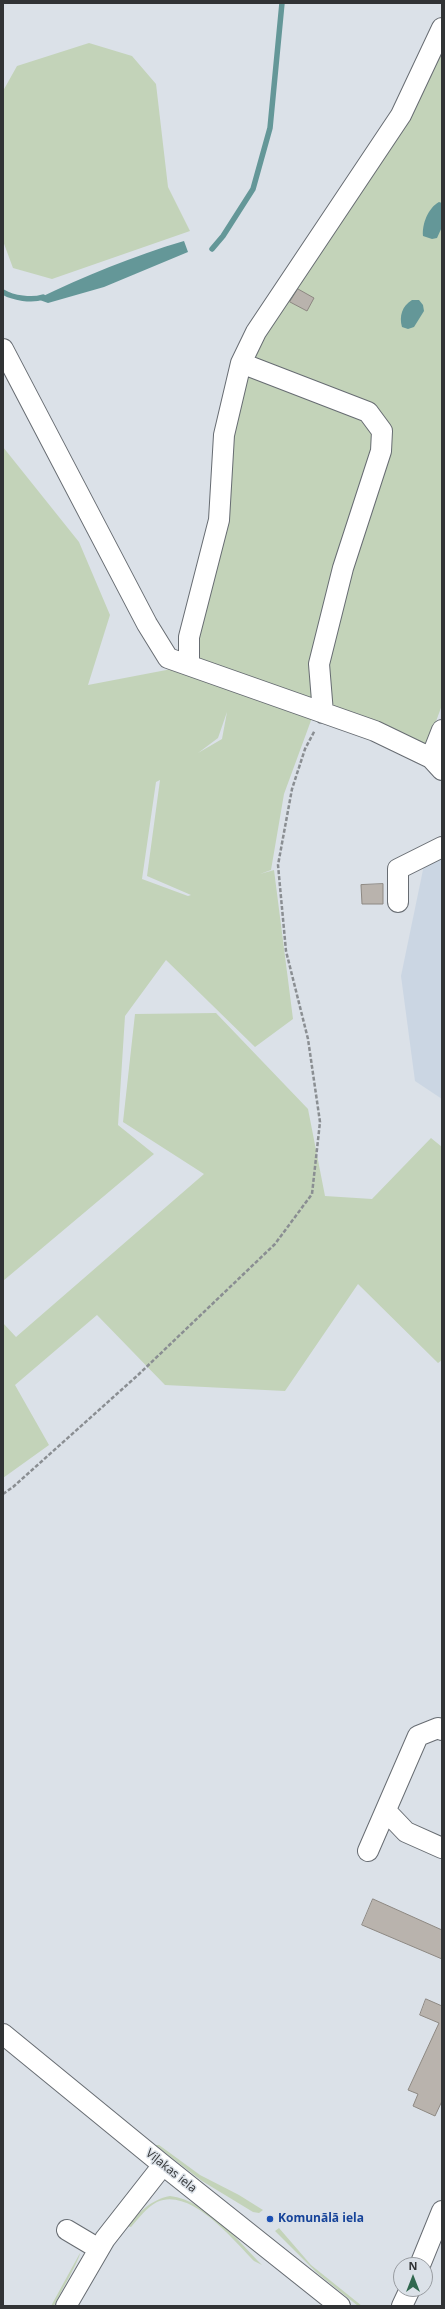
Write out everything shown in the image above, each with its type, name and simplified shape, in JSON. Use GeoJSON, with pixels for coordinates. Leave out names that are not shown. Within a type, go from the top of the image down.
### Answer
{"type":"FeatureCollection","features":[{"type":"Feature","properties":{"kind":"street"},"geometry":{"type":"LineString","coordinates":[[189,665],[189,637],[219,520],[224,435],[241,363],[256,332],[401,114],[442,28]]}},
{"type":"Feature","properties":{"kind":"street"},"geometry":{"type":"LineString","coordinates":[[3,349],[147,624],[168,658],[376,731],[437,764],[442,730]]}},
{"type":"Feature","properties":{"kind":"street"},"geometry":{"type":"LineString","coordinates":[[241,363],[368,412],[382,431],[381,450],[344,568],[319,664],[323,713]]}},
{"type":"Feature","properties":{"kind":"street"},"geometry":{"type":"LineString","coordinates":[[398,902],[398,869],[442,847]]}},
{"type":"Feature","properties":{"kind":"street"},"geometry":{"type":"LineString","coordinates":[[368,1851],[418,1736],[438,1728],[442,1730]]}},
{"type":"Feature","properties":{"kind":"street"},"geometry":{"type":"LineString","coordinates":[[386,1811],[406,1832],[442,1848]]}},
{"type":"Feature","properties":{"kind":"street","name":"Viļakas iela"},"geometry":{"type":"LineString","coordinates":[[3,2034],[163,2165],[340,2306]]}},
{"type":"Feature","properties":{"kind":"street"},"geometry":{"type":"LineString","coordinates":[[66,2306],[99,2249],[163,2165]]}},
{"type":"Feature","properties":{"kind":"street"},"geometry":{"type":"LineString","coordinates":[[423,2257],[442,2211]]}},
{"type":"Feature","properties":{"kind":"street"},"geometry":{"type":"LineString","coordinates":[[66,2230],[99,2249]]}},
{"type":"Feature","properties":{"kind":"path"},"geometry":{"type":"LineString","coordinates":[[3,1494],[13,1487],[138,1375],[275,1244],[312,1194],[320,1122],[308,1039],[286,950],[278,865],[292,789],[305,749],[323,713]]}},
{"type":"Feature","properties":{"kind":"shaded area"},"geometry":{"type":"Polygon","coordinates":[[[442,857],[442,1099],[415,1081],[401,976],[424,865],[442,857]]]}},
{"type":"Feature","properties":{"kind":"green space"},"geometry":{"type":"Polygon","coordinates":[[[442,16],[442,705],[427,746],[313,715],[284,794],[271,870],[260,874],[274,870],[293,1019],[255,1047],[166,960],[125,1016],[118,1125],[154,1154],[3,1281],[3,447],[79,542],[110,615],[88,685],[182,667],[242,355],[391,123],[442,16]],[[227,712],[218,738],[198,753],[222,739],[227,712]],[[160,780],[156,782],[142,879],[188,896],[191,895],[147,876],[160,780]]]}},
{"type":"Feature","properties":{"kind":"green space"},"geometry":{"type":"Polygon","coordinates":[[[89,43],[132,56],[156,84],[168,187],[190,231],[52,279],[13,268],[3,241],[3,91],[17,66],[89,43]]]}},
{"type":"Feature","properties":{"kind":"green space"},"geometry":{"type":"Polygon","coordinates":[[[216,1013],[308,1109],[325,1196],[372,1199],[431,1138],[442,1147],[442,1360],[438,1363],[358,1284],[285,1391],[165,1385],[97,1315],[15,1385],[49,1445],[3,1478],[3,1323],[16,1337],[204,1174],[123,1122],[135,1014],[216,1013]]]}},
{"type":"Feature","properties":{"kind":"green space"},"geometry":{"type":"Polygon","coordinates":[[[155,2145],[159,2145],[200,2175],[239,2195],[263,2210],[259,2213],[253,2212],[202,2181],[155,2145]]]}},
{"type":"Feature","properties":{"kind":"green space"},"geometry":{"type":"Polygon","coordinates":[[[170,2196],[184,2199],[209,2213],[262,2265],[254,2261],[223,2229],[210,2218],[184,2202],[170,2199],[157,2202],[146,2210],[131,2227],[127,2226],[141,2211],[151,2204],[157,2200],[170,2196]]]}},
{"type":"Feature","properties":{"kind":"green space"},"geometry":{"type":"Polygon","coordinates":[[[279,2228],[311,2265],[362,2306],[358,2306],[317,2273],[275,2231],[279,2228]]]}},
{"type":"Feature","properties":{"kind":"green space"},"geometry":{"type":"Polygon","coordinates":[[[80,2253],[73,2270],[54,2306],[51,2306],[80,2253]]]}},
{"type":"Feature","properties":{"kind":"water"},"geometry":{"type":"Polygon","coordinates":[[[439,202],[442,203],[442,227],[437,238],[432,239],[423,236],[423,231],[426,217],[432,208],[439,202]]]}},
{"type":"Feature","properties":{"kind":"water"},"geometry":{"type":"Polygon","coordinates":[[[184,241],[188,252],[104,287],[48,303],[37,299],[109,267],[184,241]]]}},
{"type":"Feature","properties":{"kind":"water"},"geometry":{"type":"Polygon","coordinates":[[[412,300],[419,300],[423,305],[424,311],[414,327],[408,329],[402,327],[401,315],[406,305],[412,300]]]}},
{"type":"Feature","properties":{"kind":"building"},"geometry":{"type":"Polygon","coordinates":[[[298,289],[314,298],[307,311],[290,302],[298,289]]]}},
{"type":"Feature","properties":{"kind":"building"},"geometry":{"type":"Polygon","coordinates":[[[383,884],[383,904],[362,904],[361,885],[383,884]]]}},
{"type":"Feature","properties":{"kind":"building"},"geometry":{"type":"Polygon","coordinates":[[[373,1899],[442,1930],[442,1959],[362,1925],[373,1899]]]}},
{"type":"Feature","properties":{"kind":"building"},"geometry":{"type":"Polygon","coordinates":[[[426,1999],[442,2006],[442,2101],[435,2116],[413,2106],[418,2094],[408,2090],[439,2023],[420,2015],[426,1999]]]}},
{"type":"Feature","properties":{"kind":"waterway"},"geometry":{"type":"LineString","coordinates":[[212,249],[223,236],[253,189],[270,128],[282,3]]}},
{"type":"Feature","properties":{"kind":"waterway"},"geometry":{"type":"LineString","coordinates":[[3,292],[12,296],[23,298],[34,299],[43,297]]}},
{"type":"Feature","properties":{"kind":"place","name":"Komunālā iela"},"geometry":{"type":"Point","coordinates":[270,2219]}}]}
